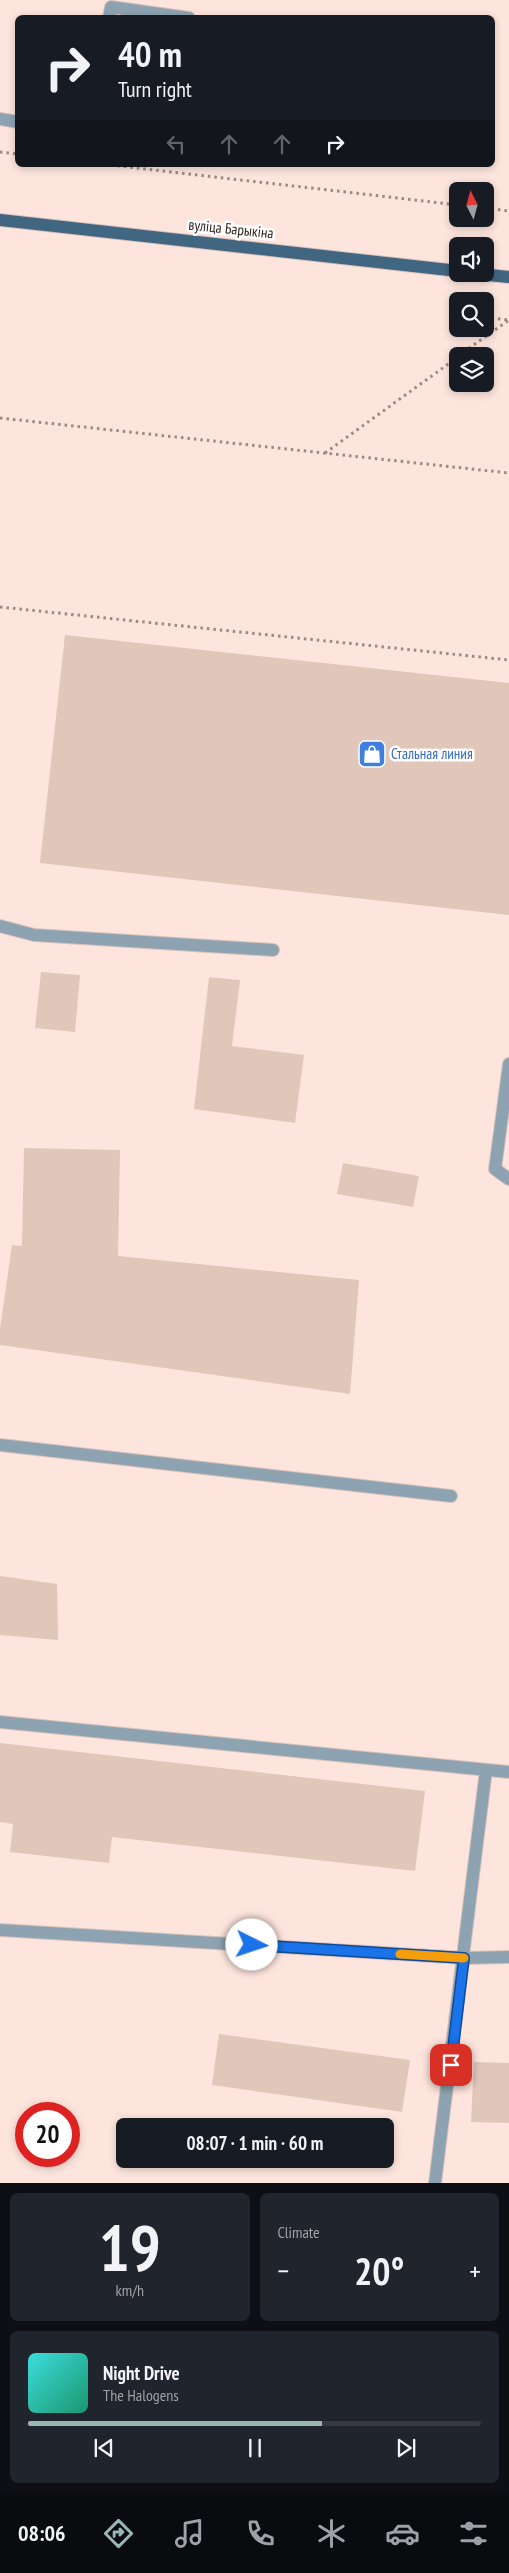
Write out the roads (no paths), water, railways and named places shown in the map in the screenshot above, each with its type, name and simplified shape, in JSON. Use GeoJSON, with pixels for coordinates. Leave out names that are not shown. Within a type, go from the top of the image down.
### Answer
{"type":"FeatureCollection","features":[{"type":"Feature","properties":{"kind":"main road","name":"вуліца Барыкіна"},"geometry":{"type":"LineString","coordinates":[[0,220],[449,270]]}},
{"type":"Feature","properties":{"kind":"main road"},"geometry":{"type":"LineString","coordinates":[[494,276],[509,277]]}},
{"type":"Feature","properties":{"kind":"lane"},"geometry":{"type":"LineString","coordinates":[[109,15],[110,7],[167,15]]}},
{"type":"Feature","properties":{"kind":"lane"},"geometry":{"type":"LineString","coordinates":[[0,119],[15,122]]}},
{"type":"Feature","properties":{"kind":"lane"},"geometry":{"type":"LineString","coordinates":[[0,926],[34,935],[272,950]]}},
{"type":"Feature","properties":{"kind":"lane"},"geometry":{"type":"LineString","coordinates":[[509,1064],[495,1169],[509,1179]]}},
{"type":"Feature","properties":{"kind":"lane"},"geometry":{"type":"LineString","coordinates":[[0,1446],[451,1496]]}},
{"type":"Feature","properties":{"kind":"lane"},"geometry":{"type":"LineString","coordinates":[[0,1722],[509,1772]]}},
{"type":"Feature","properties":{"kind":"lane"},"geometry":{"type":"LineString","coordinates":[[435,2183],[486,1770]]}},
{"type":"Feature","properties":{"kind":"lane"},"geometry":{"type":"LineString","coordinates":[[0,1930],[464,1958],[509,1957]]}},
{"type":"Feature","properties":{"kind":"place","name":"Стальная линия"},"geometry":{"type":"Point","coordinates":[372,754]}}]}
